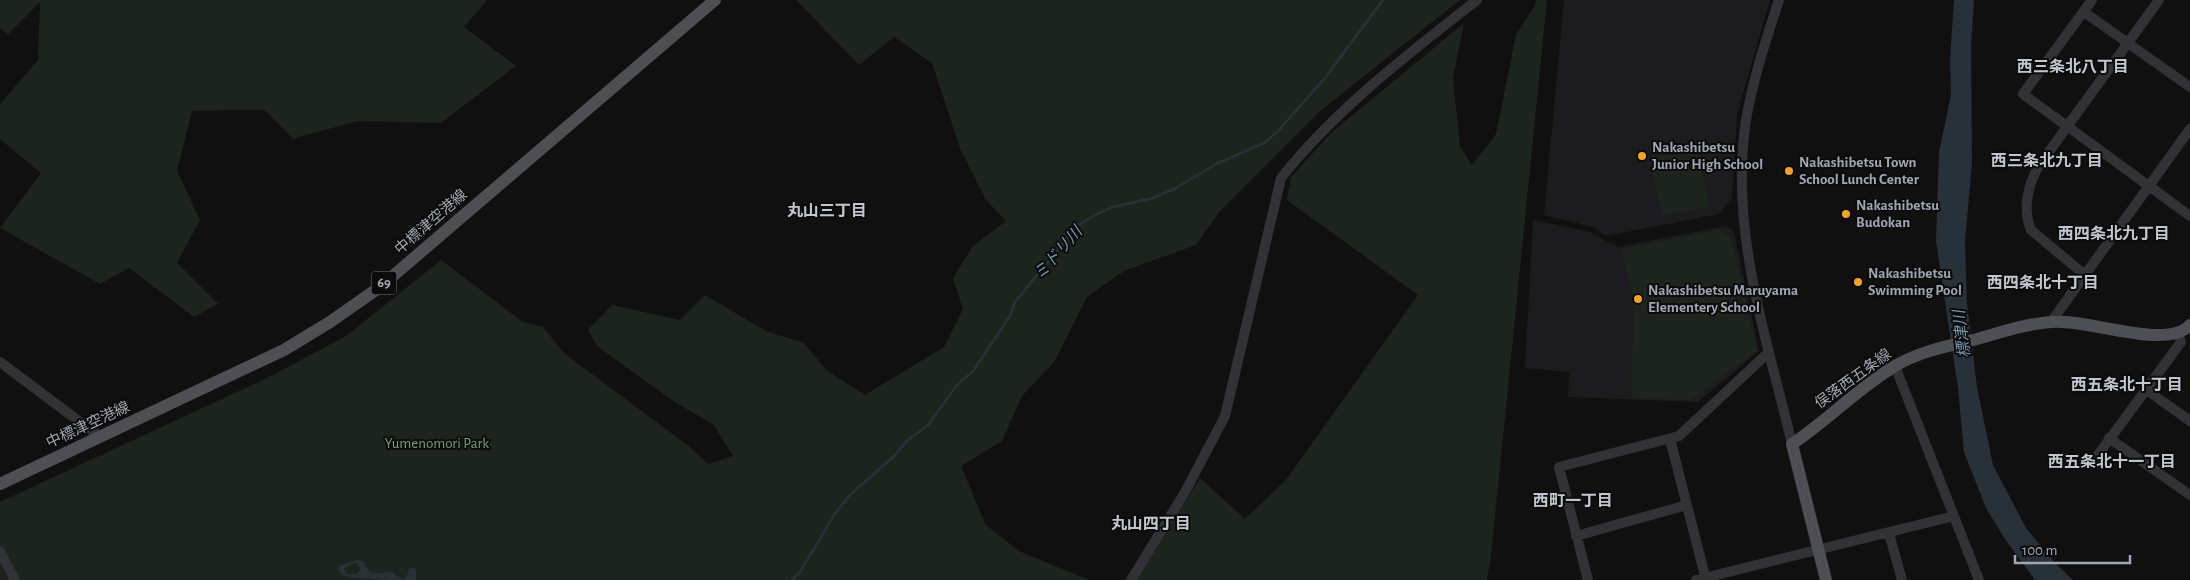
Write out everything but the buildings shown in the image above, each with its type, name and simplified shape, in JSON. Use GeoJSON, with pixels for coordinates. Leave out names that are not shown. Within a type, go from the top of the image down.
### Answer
{"type":"FeatureCollection","features":[{"type":"Feature","properties":{"kind":"main road","name":"中標津空港線"},"geometry":{"type":"LineString","coordinates":[[0,484],[284,350],[352,308],[380,287],[715,0]]}},
{"type":"Feature","properties":{"kind":"main road","name":"俣落西五条線"},"geometry":{"type":"LineString","coordinates":[[1792,444],[1860,390],[1895,366],[1916,355],[2012,328],[2073,321],[2130,333],[2180,338]]}},
{"type":"Feature","properties":{"kind":"main road"},"geometry":{"type":"LineString","coordinates":[[2180,338],[2190,325]]}},
{"type":"Feature","properties":{"kind":"main road"},"geometry":{"type":"LineString","coordinates":[[1792,444],[1826,580]]}},
{"type":"Feature","properties":{"kind":"street"},"geometry":{"type":"LineString","coordinates":[[1131,580],[1185,492],[1224,416],[1281,178],[1298,157],[1331,123],[1423,43],[1477,0]]}},
{"type":"Feature","properties":{"kind":"street"},"geometry":{"type":"LineString","coordinates":[[1779,0],[1757,67],[1744,142],[1743,219],[1751,274],[1792,444]]}},
{"type":"Feature","properties":{"kind":"street"},"geometry":{"type":"LineString","coordinates":[[2092,0],[2023,94],[2190,216]]}},
{"type":"Feature","properties":{"kind":"street"},"geometry":{"type":"LineString","coordinates":[[2085,275],[2031,230],[2027,222],[2029,188],[2034,173],[2159,0]]}},
{"type":"Feature","properties":{"kind":"street"},"geometry":{"type":"LineString","coordinates":[[2084,12],[2190,87]]}},
{"type":"Feature","properties":{"kind":"street"},"geometry":{"type":"LineString","coordinates":[[2052,322],[2190,129]]}},
{"type":"Feature","properties":{"kind":"street"},"geometry":{"type":"LineString","coordinates":[[2095,459],[2180,338],[2190,348]]}},
{"type":"Feature","properties":{"kind":"street"},"geometry":{"type":"LineString","coordinates":[[1588,580],[1559,466],[1679,436],[1769,352]]}},
{"type":"Feature","properties":{"kind":"street"},"geometry":{"type":"LineString","coordinates":[[0,362],[100,437]]}},
{"type":"Feature","properties":{"kind":"street"},"geometry":{"type":"LineString","coordinates":[[1895,366],[1979,580]]}},
{"type":"Feature","properties":{"kind":"street"},"geometry":{"type":"LineString","coordinates":[[2145,389],[2190,421]]}},
{"type":"Feature","properties":{"kind":"street"},"geometry":{"type":"LineString","coordinates":[[2110,438],[2190,495]]}},
{"type":"Feature","properties":{"kind":"street"},"geometry":{"type":"LineString","coordinates":[[1670,439],[1688,505],[1702,579],[1954,516]]}},
{"type":"Feature","properties":{"kind":"street"},"geometry":{"type":"LineString","coordinates":[[1576,536],[1688,505]]}},
{"type":"Feature","properties":{"kind":"street"},"geometry":{"type":"LineString","coordinates":[[1889,533],[1902,580]]}},
{"type":"Feature","properties":{"kind":"street"},"geometry":{"type":"LineString","coordinates":[[0,551],[15,580]]}},
{"type":"Feature","properties":{"kind":"shaded area","name":"Nakashibetsu Junior High School"},"geometry":{"type":"Polygon","coordinates":[[[1564,0],[1770,0],[1737,114],[1732,198],[1719,214],[1606,236],[1593,227],[1544,215],[1564,0]]]}},
{"type":"Feature","properties":{"kind":"shaded area","name":"Nakashibetsu Maruyama Elementery School"},"geometry":{"type":"Polygon","coordinates":[[[1533,220],[1590,232],[1618,247],[1726,226],[1734,232],[1759,351],[1698,402],[1568,397],[1569,372],[1525,368],[1533,220]]]}},
{"type":"Feature","properties":{"kind":"green space"},"geometry":{"type":"Polygon","coordinates":[[[0,0],[487,0],[464,27],[516,66],[441,123],[357,121],[293,139],[265,110],[192,111],[177,171],[200,220],[177,263],[218,304],[194,317],[129,268],[100,284],[0,228],[41,173],[0,139],[0,104],[38,60],[40,2],[8,34],[0,28],[0,0]]]}},
{"type":"Feature","properties":{"kind":"green space","name":"Yumenomori Park"},"geometry":{"type":"Polygon","coordinates":[[[796,0],[1460,0],[1320,111],[1220,211],[1196,245],[1124,271],[1087,297],[1054,362],[1022,396],[1002,441],[961,466],[986,525],[1019,551],[1089,580],[0,580],[0,502],[267,378],[346,336],[441,260],[523,322],[543,327],[565,354],[690,447],[708,464],[733,456],[713,424],[676,403],[597,346],[588,330],[612,305],[680,320],[705,295],[766,331],[804,343],[826,370],[865,395],[944,347],[963,309],[953,278],[973,246],[1006,221],[986,200],[960,148],[932,63],[894,37],[859,65],[796,0]]]}},
{"type":"Feature","properties":{"kind":"green space"},"geometry":{"type":"Polygon","coordinates":[[[1536,0],[1547,0],[1491,556],[1487,580],[1136,580],[1200,478],[1245,519],[1286,480],[1418,295],[1287,200],[1291,177],[1331,133],[1464,23],[1453,78],[1460,147],[1472,165],[1496,134],[1516,35],[1535,5],[1536,0]]]}},
{"type":"Feature","properties":{"kind":"green space"},"geometry":{"type":"Polygon","coordinates":[[[1697,147],[1709,206],[1662,216],[1650,156],[1697,147]]]}},
{"type":"Feature","properties":{"kind":"green space"},"geometry":{"type":"Polygon","coordinates":[[[1719,230],[1731,237],[1757,351],[1691,400],[1631,398],[1634,302],[1621,249],[1719,230]]]}},
{"type":"Feature","properties":{"kind":"water","name":"標津川"},"geometry":{"type":"Polygon","coordinates":[[[1954,0],[1974,0],[1971,46],[1972,163],[1965,242],[1967,304],[1977,387],[1993,465],[2026,528],[2055,563],[2073,580],[2035,580],[2005,539],[1986,508],[1964,452],[1958,388],[1936,241],[1939,152],[1951,95],[1950,60],[1954,0]]]}},
{"type":"Feature","properties":{"kind":"water"},"geometry":{"type":"Polygon","coordinates":[[[358,560],[364,562],[371,572],[390,571],[403,580],[344,576],[338,570],[339,566],[358,560]],[[357,563],[344,568],[347,574],[357,574],[361,569],[357,563]]]}},
{"type":"Feature","properties":{"kind":"water"},"geometry":{"type":"Polygon","coordinates":[[[410,567],[416,569],[416,580],[403,580],[406,578],[410,567]]]}},
{"type":"Feature","properties":{"kind":"waterway","name":"ミドリ川"},"geometry":{"type":"LineString","coordinates":[[792,580],[800,572],[836,512],[850,495],[893,457],[909,439],[928,425],[957,385],[973,371],[1010,316],[1015,302],[1077,226],[1113,207],[1153,198],[1176,188],[1216,164],[1264,143],[1278,131],[1325,78],[1383,0]]}},
{"type":"Feature","properties":{"kind":"place","name":"Nakashibetsu Junior High School"},"geometry":{"type":"Point","coordinates":[1642,156]}},
{"type":"Feature","properties":{"kind":"place","name":"Nakashibetsu Town School Lunch Center"},"geometry":{"type":"Point","coordinates":[1789,171]}},
{"type":"Feature","properties":{"kind":"place","name":"Nakashibetsu Budokan"},"geometry":{"type":"Point","coordinates":[1846,214]}},
{"type":"Feature","properties":{"kind":"place","name":"Nakashibetsu Swimming Pool"},"geometry":{"type":"Point","coordinates":[1858,282]}},
{"type":"Feature","properties":{"kind":"place","name":"Nakashibetsu Maruyama Elementery School"},"geometry":{"type":"Point","coordinates":[1638,299]}},
{"type":"Feature","properties":{"kind":"district","name":"西三条北八丁目"},"geometry":{"type":"Point","coordinates":[2073,67]}},
{"type":"Feature","properties":{"kind":"district","name":"西三条北九丁目"},"geometry":{"type":"Point","coordinates":[2047,161]}},
{"type":"Feature","properties":{"kind":"district","name":"丸山三丁目"},"geometry":{"type":"Point","coordinates":[827,211]}},
{"type":"Feature","properties":{"kind":"district","name":"西四条北九丁目"},"geometry":{"type":"Point","coordinates":[2114,234]}},
{"type":"Feature","properties":{"kind":"district","name":"西四条北十丁目"},"geometry":{"type":"Point","coordinates":[2043,283]}},
{"type":"Feature","properties":{"kind":"district","name":"西五条北十丁目"},"geometry":{"type":"Point","coordinates":[2127,385]}},
{"type":"Feature","properties":{"kind":"district","name":"西五条北十一丁目"},"geometry":{"type":"Point","coordinates":[2112,462]}},
{"type":"Feature","properties":{"kind":"district","name":"西町一丁目"},"geometry":{"type":"Point","coordinates":[1573,501]}},
{"type":"Feature","properties":{"kind":"district","name":"丸山四丁目"},"geometry":{"type":"Point","coordinates":[1151,524]}}]}
